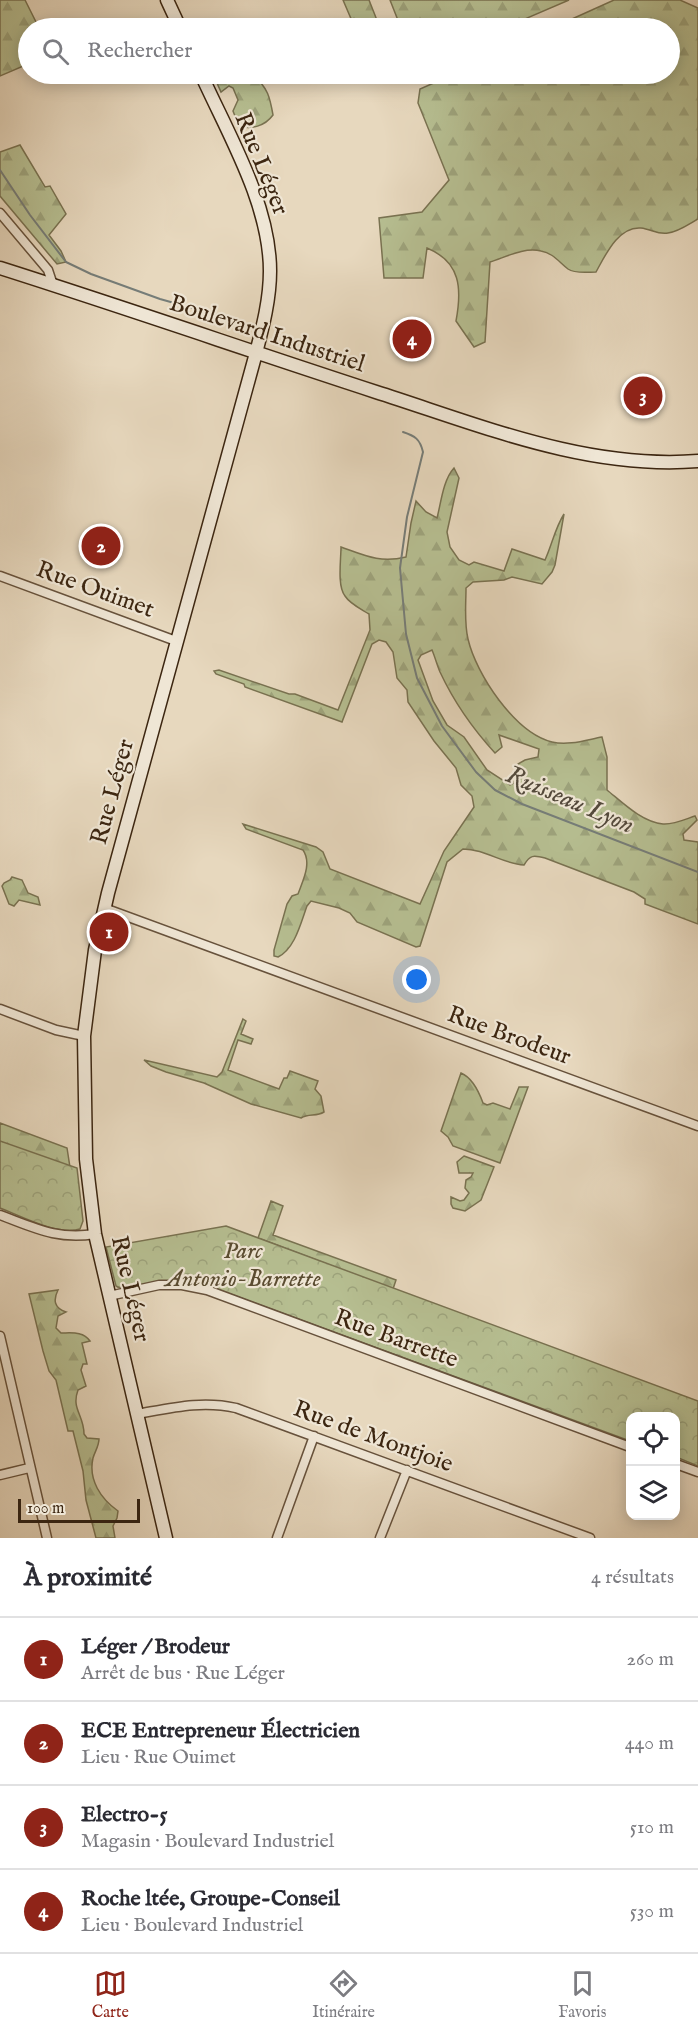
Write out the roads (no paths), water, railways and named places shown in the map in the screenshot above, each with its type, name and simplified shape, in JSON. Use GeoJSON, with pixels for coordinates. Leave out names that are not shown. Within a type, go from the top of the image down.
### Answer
{"type":"FeatureCollection","features":[{"type":"Feature","properties":{"kind":"street"},"geometry":{"type":"LineString","coordinates":[[167,0],[175,18]]}},
{"type":"Feature","properties":{"kind":"street","name":"Rue Léger"},"geometry":{"type":"LineString","coordinates":[[166,1538],[96,1234],[86,1159],[84,1036],[95,950],[104,908],[256,353],[269,285],[267,236],[254,191],[206,84]]}},
{"type":"Feature","properties":{"kind":"street"},"geometry":{"type":"LineString","coordinates":[[0,213],[48,270],[53,285]]}},
{"type":"Feature","properties":{"kind":"street","name":"Boulevard Industriel"},"geometry":{"type":"LineString","coordinates":[[0,268],[256,353],[560,449],[619,459],[657,462],[698,461]]}},
{"type":"Feature","properties":{"kind":"street","name":"Rue Ouimet"},"geometry":{"type":"LineString","coordinates":[[0,576],[176,641]]}},
{"type":"Feature","properties":{"kind":"street","name":"Rue Brodeur"},"geometry":{"type":"LineString","coordinates":[[104,908],[698,1126]]}},
{"type":"Feature","properties":{"kind":"street"},"geometry":{"type":"LineString","coordinates":[[0,1009],[56,1030],[84,1036]]}},
{"type":"Feature","properties":{"kind":"street"},"geometry":{"type":"LineString","coordinates":[[1,1218],[60,1236],[96,1234]]}},
{"type":"Feature","properties":{"kind":"street","name":"Rue Barrette"},"geometry":{"type":"LineString","coordinates":[[109,1296],[159,1285],[182,1285],[207,1290],[626,1446]]}},
{"type":"Feature","properties":{"kind":"street"},"geometry":{"type":"LineString","coordinates":[[0,1336],[47,1538]]}},
{"type":"Feature","properties":{"kind":"street","name":"Rue de Montjoie"},"geometry":{"type":"LineString","coordinates":[[137,1414],[182,1406],[223,1405],[251,1413],[590,1538]]}},
{"type":"Feature","properties":{"kind":"street"},"geometry":{"type":"LineString","coordinates":[[277,1538],[314,1436]]}},
{"type":"Feature","properties":{"kind":"street"},"geometry":{"type":"LineString","coordinates":[[680,1466],[698,1472]]}},
{"type":"Feature","properties":{"kind":"street"},"geometry":{"type":"LineString","coordinates":[[0,1475],[29,1468]]}},
{"type":"Feature","properties":{"kind":"street"},"geometry":{"type":"LineString","coordinates":[[380,1538],[406,1470]]}},
{"type":"Feature","properties":{"kind":"waterway"},"geometry":{"type":"LineString","coordinates":[[0,170],[30,215],[66,262],[91,274],[160,299],[238,321]]}},
{"type":"Feature","properties":{"kind":"waterway","name":"Ruisseau Lyon"},"geometry":{"type":"LineString","coordinates":[[403,432],[416,439],[423,452],[407,517],[400,568],[406,634],[417,678],[442,726],[476,772],[495,790],[522,804],[698,872]]}},
{"type":"Feature","properties":{"kind":"place","name":"Roche ltée, Groupe-Conseil"},"geometry":{"type":"Point","coordinates":[412,339]}},
{"type":"Feature","properties":{"kind":"place","name":"Electro-5"},"geometry":{"type":"Point","coordinates":[643,396]}},
{"type":"Feature","properties":{"kind":"place","name":"ECE Entrepreneur Électricien"},"geometry":{"type":"Point","coordinates":[101,546]}},
{"type":"Feature","properties":{"kind":"place","name":"Léger / Brodeur"},"geometry":{"type":"Point","coordinates":[109,932]}},
{"type":"Feature","properties":{"kind":"park label","name":"Parc Antonio-Barrette"},"geometry":{"type":"Point","coordinates":[243,1265]}}]}
